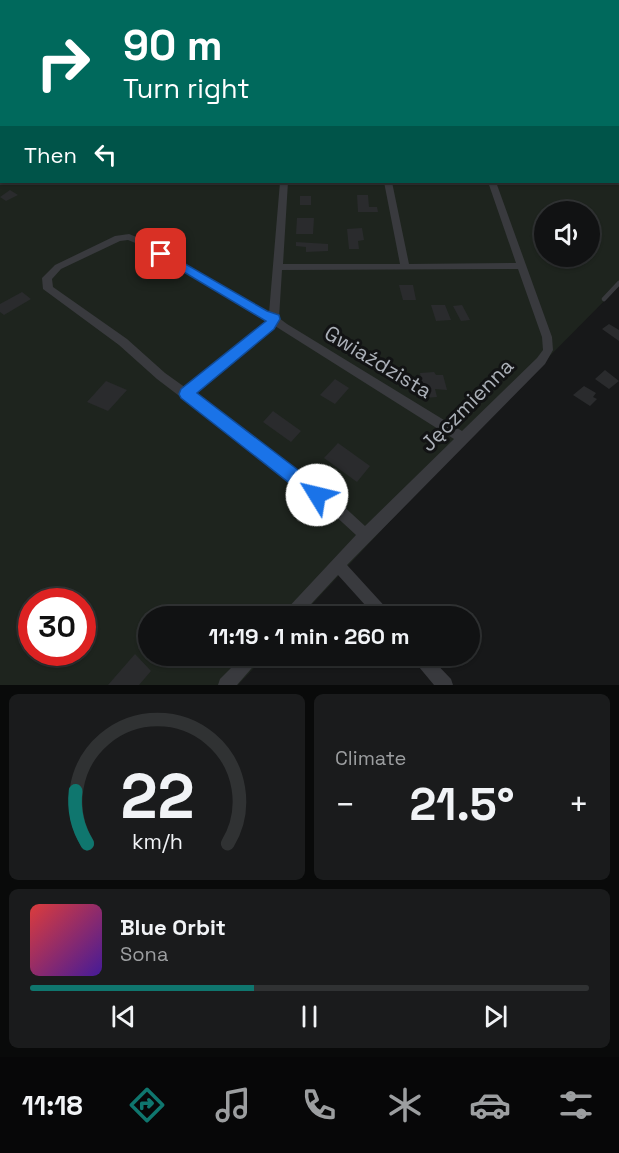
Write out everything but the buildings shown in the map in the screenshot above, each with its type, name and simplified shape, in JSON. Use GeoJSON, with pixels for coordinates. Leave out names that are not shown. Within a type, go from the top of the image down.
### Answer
{"type":"FeatureCollection","features":[{"type":"Feature","properties":{"kind":"street"},"geometry":{"type":"LineString","coordinates":[[284,183],[274,319],[270,326],[187,394],[248,443],[335,507],[365,535]]}},
{"type":"Feature","properties":{"kind":"street"},"geometry":{"type":"LineString","coordinates":[[388,183],[405,266]]}},
{"type":"Feature","properties":{"kind":"street","name":"Jęczmienna"},"geometry":{"type":"LineString","coordinates":[[299,606],[365,535],[541,361],[548,350],[547,337],[492,183]]}},
{"type":"Feature","properties":{"kind":"street","name":"Gwiaździsta"},"geometry":{"type":"LineString","coordinates":[[187,394],[161,376],[123,342],[60,299],[48,289],[47,278],[58,267],[118,238],[129,237],[274,319],[283,327],[463,439]]}},
{"type":"Feature","properties":{"kind":"street"},"geometry":{"type":"LineString","coordinates":[[277,267],[405,266],[438,269],[523,266]]}},
{"type":"Feature","properties":{"kind":"street"},"geometry":{"type":"LineString","coordinates":[[338,565],[375,606]]}},
{"type":"Feature","properties":{"kind":"street"},"geometry":{"type":"LineString","coordinates":[[226,685],[244,666]]}},
{"type":"Feature","properties":{"kind":"street"},"geometry":{"type":"LineString","coordinates":[[428,666],[445,685]]}},
{"type":"Feature","properties":{"kind":"lane"},"geometry":{"type":"LineString","coordinates":[[604,299],[619,283]]}},
{"type":"Feature","properties":{"kind":"shaded area"},"geometry":{"type":"Polygon","coordinates":[[[0,183],[619,183],[619,286],[452,455],[310,606],[138,606],[138,666],[256,666],[238,685],[0,685],[0,183]]]}},
{"type":"Feature","properties":{"kind":"route"},"geometry":{"type":"LineString","coordinates":[[161,254],[274,319],[270,326],[187,394],[317,495]]}}]}
